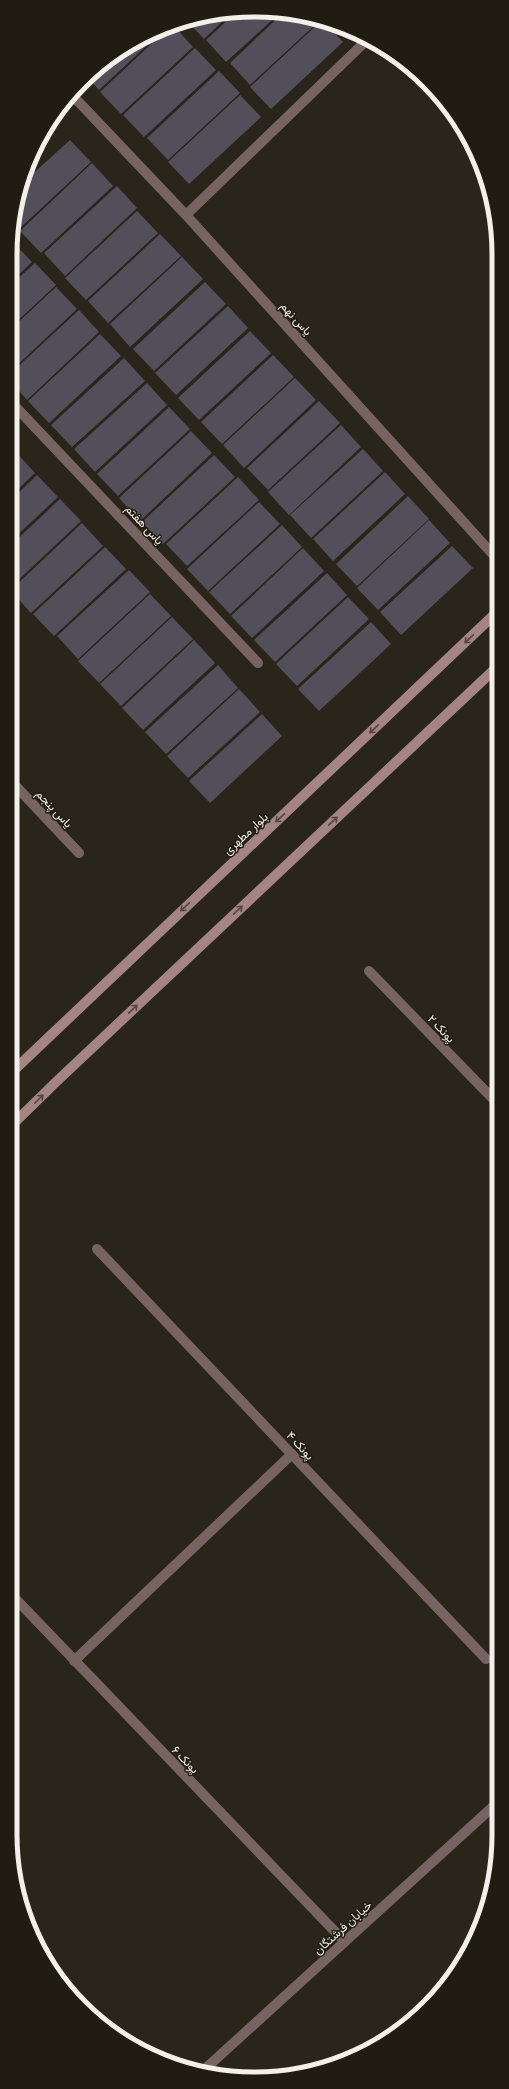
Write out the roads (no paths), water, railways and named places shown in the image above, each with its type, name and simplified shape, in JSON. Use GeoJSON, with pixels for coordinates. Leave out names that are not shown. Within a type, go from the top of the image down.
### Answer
{"type":"FeatureCollection","features":[{"type":"Feature","properties":{"kind":"main road","name":"بلوار مطهری"},"geometry":{"type":"LineString","coordinates":[[17,1067],[492,617]]}},
{"type":"Feature","properties":{"kind":"main road"},"geometry":{"type":"LineString","coordinates":[[17,1120],[492,672]]}},
{"type":"Feature","properties":{"kind":"street"},"geometry":{"type":"LineString","coordinates":[[186,215],[364,43]]}},
{"type":"Feature","properties":{"kind":"street","name":"یاس نهم"},"geometry":{"type":"LineString","coordinates":[[76,99],[186,215],[492,553]]}},
{"type":"Feature","properties":{"kind":"street","name":"یاس هفتم"},"geometry":{"type":"LineString","coordinates":[[17,408],[258,664]]}},
{"type":"Feature","properties":{"kind":"street","name":"یاس پنجم"},"geometry":{"type":"LineString","coordinates":[[17,787],[79,853]]}},
{"type":"Feature","properties":{"kind":"street","name":"پونک ۲"},"geometry":{"type":"LineString","coordinates":[[369,971],[492,1098]]}},
{"type":"Feature","properties":{"kind":"street","name":"پونک ۴"},"geometry":{"type":"LineString","coordinates":[[97,1249],[486,1658]]}},
{"type":"Feature","properties":{"kind":"street"},"geometry":{"type":"LineString","coordinates":[[74,1661],[292,1454]]}},
{"type":"Feature","properties":{"kind":"street","name":"پونک ۶"},"geometry":{"type":"LineString","coordinates":[[17,1600],[345,1942]]}},
{"type":"Feature","properties":{"kind":"street","name":"خیابان فرشتگان"},"geometry":{"type":"LineString","coordinates":[[207,2067],[492,1808]]}}]}
